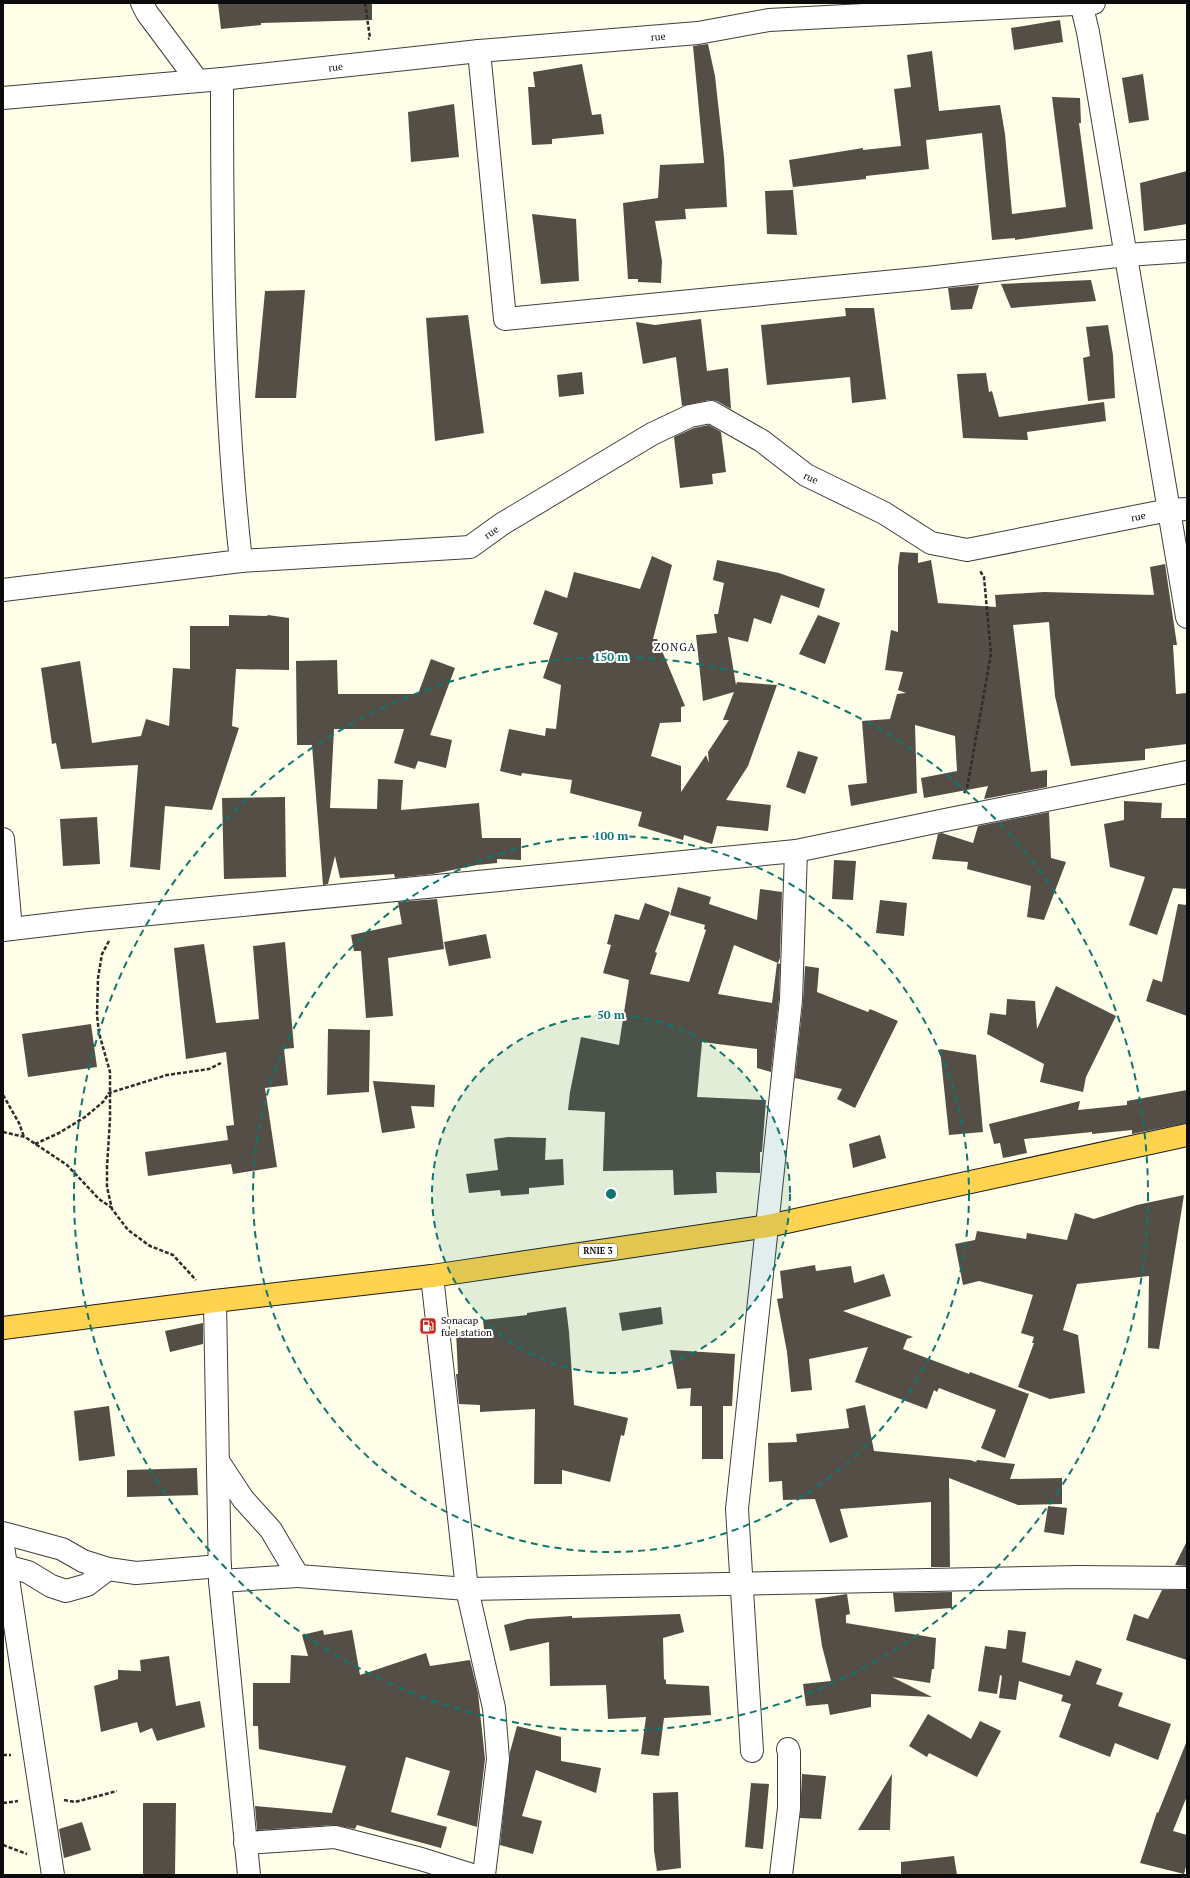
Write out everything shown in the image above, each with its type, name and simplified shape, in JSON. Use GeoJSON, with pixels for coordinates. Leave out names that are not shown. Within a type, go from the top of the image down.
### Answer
{"type":"FeatureCollection","features":[{"type":"Feature","properties":{"kind":"highway","name":"RNIE 3"},"geometry":{"type":"LineString","coordinates":[[3,1328],[215,1301],[432,1276],[768,1226],[1187,1135]]}},
{"type":"Feature","properties":{"kind":"street"},"geometry":{"type":"LineString","coordinates":[[142,3],[147,13],[197,80]]}},
{"type":"Feature","properties":{"kind":"street"},"geometry":{"type":"LineString","coordinates":[[1085,3],[1088,32],[1126,255],[1178,510],[1187,617]]}},
{"type":"Feature","properties":{"kind":"street","name":"rue"},"geometry":{"type":"LineString","coordinates":[[3,98],[222,79],[479,50],[698,32],[768,12],[1085,3]]}},
{"type":"Feature","properties":{"kind":"street"},"geometry":{"type":"LineString","coordinates":[[479,50],[505,319],[912,279],[1126,255],[1187,251]]}},
{"type":"Feature","properties":{"kind":"street"},"geometry":{"type":"LineString","coordinates":[[3,590],[242,561],[233,492],[223,293],[222,79]]}},
{"type":"Feature","properties":{"kind":"street","name":"rue"},"geometry":{"type":"LineString","coordinates":[[242,561],[470,547],[502,524],[652,434],[690,416],[711,412],[762,441],[806,475],[884,513],[931,543],[967,550],[1178,510]]}},
{"type":"Feature","properties":{"kind":"street"},"geometry":{"type":"LineString","coordinates":[[3,839],[7,930],[111,918],[796,851],[1187,772]]}},
{"type":"Feature","properties":{"kind":"street"},"geometry":{"type":"LineString","coordinates":[[752,1751],[737,1509],[791,1000],[796,851]]}},
{"type":"Feature","properties":{"kind":"street"},"geometry":{"type":"LineString","coordinates":[[432,1276],[467,1589],[494,1708],[498,1759],[484,1875]]}},
{"type":"Feature","properties":{"kind":"street"},"geometry":{"type":"LineString","coordinates":[[215,1301],[220,1573],[248,1875]]}},
{"type":"Feature","properties":{"kind":"street"},"geometry":{"type":"LineString","coordinates":[[218,1461],[242,1499],[271,1530],[298,1576]]}},
{"type":"Feature","properties":{"kind":"street"},"geometry":{"type":"LineString","coordinates":[[3,1533],[62,1549],[83,1561],[108,1569],[136,1573],[220,1573],[298,1576],[467,1589],[1077,1576],[1187,1578]]}},
{"type":"Feature","properties":{"kind":"street"},"geometry":{"type":"LineString","coordinates":[[5,1556],[51,1586],[66,1591],[87,1585],[108,1569]]}},
{"type":"Feature","properties":{"kind":"street"},"geometry":{"type":"LineString","coordinates":[[5,1556],[53,1875]]}},
{"type":"Feature","properties":{"kind":"street"},"geometry":{"type":"LineString","coordinates":[[781,1875],[790,1808],[788,1749]]}},
{"type":"Feature","properties":{"kind":"street"},"geometry":{"type":"LineString","coordinates":[[245,1843],[335,1837],[421,1859],[472,1875]]}},
{"type":"Feature","properties":{"kind":"path"},"geometry":{"type":"LineString","coordinates":[[364,3],[370,38],[364,40]]}},
{"type":"Feature","properties":{"kind":"path"},"geometry":{"type":"LineString","coordinates":[[945,820],[967,788],[991,654],[984,577],[967,550]]}},
{"type":"Feature","properties":{"kind":"path"},"geometry":{"type":"LineString","coordinates":[[111,918],[110,939],[102,954],[98,978],[97,1015],[99,1033],[110,1072],[110,1132],[107,1187],[112,1209]]}},
{"type":"Feature","properties":{"kind":"path"},"geometry":{"type":"LineString","coordinates":[[35,1144],[60,1132],[85,1117],[103,1102],[109,1093],[167,1075],[209,1069],[221,1063]]}},
{"type":"Feature","properties":{"kind":"path"},"geometry":{"type":"LineString","coordinates":[[3,1095],[25,1137]]}},
{"type":"Feature","properties":{"kind":"path"},"geometry":{"type":"LineString","coordinates":[[3,1132],[25,1137],[67,1165],[99,1199],[112,1209],[128,1230],[150,1246],[173,1255],[215,1301]]}},
{"type":"Feature","properties":{"kind":"building"},"geometry":{"type":"Polygon","coordinates":[[[218,3],[372,3],[372,20],[261,23],[261,25],[221,29],[218,3]]]}},
{"type":"Feature","properties":{"kind":"building"},"geometry":{"type":"Polygon","coordinates":[[[1060,20],[1063,42],[1014,50],[1011,28],[1060,20]]]}},
{"type":"Feature","properties":{"kind":"building"},"geometry":{"type":"Polygon","coordinates":[[[708,44],[715,76],[724,157],[727,207],[685,209],[686,219],[655,221],[662,261],[661,283],[638,282],[638,279],[628,279],[623,203],[658,198],[660,165],[704,163],[693,46],[708,44]]]}},
{"type":"Feature","properties":{"kind":"building"},"geometry":{"type":"Polygon","coordinates":[[[932,51],[939,111],[1000,105],[1005,134],[1012,214],[1066,207],[1052,97],[1080,98],[1081,123],[1079,123],[1093,229],[1015,240],[1015,238],[992,240],[982,133],[926,140],[929,169],[866,176],[866,179],[793,187],[789,160],[863,148],[863,150],[901,146],[894,89],[911,87],[907,55],[932,51]]]}},
{"type":"Feature","properties":{"kind":"building"},"geometry":{"type":"Polygon","coordinates":[[[582,64],[592,115],[601,114],[604,134],[552,139],[552,144],[532,145],[528,87],[535,87],[533,72],[582,64]]]}},
{"type":"Feature","properties":{"kind":"building"},"geometry":{"type":"Polygon","coordinates":[[[1143,74],[1149,120],[1129,123],[1122,78],[1143,74]]]}},
{"type":"Feature","properties":{"kind":"building"},"geometry":{"type":"Polygon","coordinates":[[[454,104],[459,157],[411,162],[408,112],[454,104]]]}},
{"type":"Feature","properties":{"kind":"building"},"geometry":{"type":"Polygon","coordinates":[[[1187,171],[1187,224],[1144,231],[1140,183],[1187,171]]]}},
{"type":"Feature","properties":{"kind":"building"},"geometry":{"type":"Polygon","coordinates":[[[793,190],[797,235],[767,234],[765,191],[793,190]]]}},
{"type":"Feature","properties":{"kind":"building"},"geometry":{"type":"Polygon","coordinates":[[[532,214],[576,219],[579,281],[541,284],[532,214]]]}},
{"type":"Feature","properties":{"kind":"building"},"geometry":{"type":"Polygon","coordinates":[[[1091,280],[1096,301],[1011,308],[1001,284],[1091,280]]]}},
{"type":"Feature","properties":{"kind":"building"},"geometry":{"type":"Polygon","coordinates":[[[979,285],[972,309],[951,310],[948,288],[979,285]]]}},
{"type":"Feature","properties":{"kind":"building"},"geometry":{"type":"Polygon","coordinates":[[[305,290],[296,398],[255,398],[265,291],[305,290]]]}},
{"type":"Feature","properties":{"kind":"building"},"geometry":{"type":"Polygon","coordinates":[[[845,308],[874,308],[886,399],[852,403],[850,377],[767,385],[761,325],[846,316],[845,308]]]}},
{"type":"Feature","properties":{"kind":"building"},"geometry":{"type":"Polygon","coordinates":[[[468,315],[484,433],[435,441],[426,318],[468,315]]]}},
{"type":"Feature","properties":{"kind":"building"},"geometry":{"type":"Polygon","coordinates":[[[701,319],[707,371],[728,368],[731,409],[717,401],[709,400],[682,406],[676,357],[643,364],[636,322],[655,325],[701,319]]]}},
{"type":"Feature","properties":{"kind":"building"},"geometry":{"type":"Polygon","coordinates":[[[1108,325],[1113,355],[1115,398],[1088,401],[1083,358],[1090,356],[1086,327],[1108,325]]]}},
{"type":"Feature","properties":{"kind":"building"},"geometry":{"type":"Polygon","coordinates":[[[582,372],[584,394],[559,397],[557,375],[582,372]]]}},
{"type":"Feature","properties":{"kind":"building"},"geometry":{"type":"Polygon","coordinates":[[[986,373],[989,392],[992,391],[999,417],[1104,402],[1106,421],[1027,432],[1028,440],[963,438],[957,374],[986,373]]]}},
{"type":"Feature","properties":{"kind":"building"},"geometry":{"type":"Polygon","coordinates":[[[709,425],[721,432],[726,472],[712,474],[713,484],[680,488],[674,437],[694,428],[709,425]]]}},
{"type":"Feature","properties":{"kind":"building"},"geometry":{"type":"Polygon","coordinates":[[[900,552],[918,553],[918,563],[931,560],[938,603],[996,607],[995,595],[1044,592],[1154,595],[1150,567],[1165,564],[1177,645],[1173,645],[1176,694],[1187,693],[1187,744],[1145,749],[1145,760],[1071,766],[1055,696],[1049,622],[1013,625],[1031,772],[1047,770],[1047,787],[984,799],[988,786],[924,798],[921,778],[957,771],[955,736],[915,725],[917,793],[851,806],[848,785],[867,783],[862,721],[890,719],[897,694],[906,693],[898,690],[903,672],[885,670],[891,630],[898,632],[898,567],[900,552]]]}},
{"type":"Feature","properties":{"kind":"building"},"geometry":{"type":"Polygon","coordinates":[[[652,556],[672,565],[653,639],[657,639],[685,706],[681,707],[681,722],[660,723],[651,756],[681,766],[681,792],[706,755],[709,763],[708,752],[729,720],[723,720],[734,692],[703,701],[696,635],[717,633],[714,614],[718,614],[724,583],[713,580],[717,560],[779,573],[825,589],[819,608],[781,595],[771,624],[754,618],[748,642],[728,637],[736,685],[737,682],[777,685],[748,766],[726,800],[771,805],[768,831],[717,826],[712,844],[684,835],[683,840],[638,826],[642,812],[570,793],[572,780],[522,773],[521,776],[500,771],[509,729],[545,736],[546,728],[556,729],[561,685],[543,678],[558,633],[533,624],[545,590],[567,598],[574,572],[640,589],[652,556]]]}},
{"type":"Feature","properties":{"kind":"building"},"geometry":{"type":"Polygon","coordinates":[[[229,615],[268,615],[289,618],[289,670],[236,669],[232,726],[239,728],[212,810],[165,806],[160,870],[130,867],[138,765],[61,769],[56,743],[52,744],[41,668],[80,661],[92,743],[141,736],[146,719],[169,726],[173,668],[190,669],[190,626],[229,626],[229,615]]]}},
{"type":"Feature","properties":{"kind":"building"},"geometry":{"type":"Polygon","coordinates":[[[818,615],[840,623],[825,664],[799,654],[818,615]]]}},
{"type":"Feature","properties":{"kind":"building"},"geometry":{"type":"Polygon","coordinates":[[[431,659],[455,668],[430,735],[452,740],[446,768],[418,761],[415,769],[394,763],[404,729],[334,729],[330,808],[377,809],[378,779],[403,780],[401,810],[479,803],[482,838],[521,838],[521,860],[497,859],[497,863],[477,865],[433,874],[395,878],[394,874],[340,878],[335,856],[328,884],[323,885],[312,745],[297,745],[296,661],[337,660],[338,694],[418,694],[431,659]]]}},
{"type":"Feature","properties":{"kind":"building"},"geometry":{"type":"Polygon","coordinates":[[[798,751],[818,757],[805,794],[786,787],[798,751]]]}},
{"type":"Feature","properties":{"kind":"building"},"geometry":{"type":"Polygon","coordinates":[[[285,797],[286,877],[224,879],[222,798],[285,797]]]}},
{"type":"Feature","properties":{"kind":"building"},"geometry":{"type":"Polygon","coordinates":[[[1124,801],[1162,803],[1161,818],[1187,818],[1187,889],[1173,888],[1157,935],[1129,925],[1145,877],[1110,867],[1104,824],[1124,820],[1124,801]]]}},
{"type":"Feature","properties":{"kind":"building"},"geometry":{"type":"Polygon","coordinates":[[[1049,812],[1051,858],[1066,862],[1044,920],[1027,917],[1031,886],[967,869],[968,862],[932,859],[938,834],[942,833],[973,843],[978,826],[1049,812]]]}},
{"type":"Feature","properties":{"kind":"building"},"geometry":{"type":"Polygon","coordinates":[[[97,817],[100,864],[63,866],[60,819],[97,817]]]}},
{"type":"Feature","properties":{"kind":"building"},"geometry":{"type":"Polygon","coordinates":[[[834,860],[856,861],[853,900],[832,899],[834,860]]]}},
{"type":"Feature","properties":{"kind":"building"},"geometry":{"type":"Polygon","coordinates":[[[678,887],[711,897],[709,904],[757,920],[760,889],[782,892],[780,958],[778,963],[734,945],[718,994],[772,1003],[777,963],[780,964],[779,999],[771,1072],[757,1068],[757,1049],[702,1042],[697,1097],[766,1100],[762,1152],[760,1152],[760,1173],[716,1172],[717,1193],[674,1195],[673,1170],[603,1171],[605,1112],[568,1110],[581,1037],[619,1045],[629,980],[603,973],[611,945],[607,944],[615,914],[639,920],[645,903],[670,912],[655,952],[657,953],[650,974],[689,982],[706,930],[704,929],[705,925],[670,915],[678,887]]]}},
{"type":"Feature","properties":{"kind":"building"},"geometry":{"type":"Polygon","coordinates":[[[437,899],[444,949],[388,958],[393,1016],[366,1018],[361,951],[354,951],[351,935],[402,924],[398,902],[437,899]]]}},
{"type":"Feature","properties":{"kind":"building"},"geometry":{"type":"Polygon","coordinates":[[[880,900],[907,903],[904,936],[876,933],[880,900]]]}},
{"type":"Feature","properties":{"kind":"building"},"geometry":{"type":"Polygon","coordinates":[[[1178,904],[1187,905],[1187,1016],[1146,1001],[1153,979],[1162,982],[1178,904]]]}},
{"type":"Feature","properties":{"kind":"building"},"geometry":{"type":"Polygon","coordinates":[[[486,934],[491,958],[449,966],[444,942],[486,934]]]}},
{"type":"Feature","properties":{"kind":"building"},"geometry":{"type":"Polygon","coordinates":[[[285,942],[294,1048],[284,1049],[288,1085],[265,1088],[277,1167],[233,1174],[231,1164],[148,1176],[145,1152],[228,1140],[226,1126],[234,1125],[226,1052],[186,1059],[174,948],[204,944],[216,1023],[259,1019],[253,946],[285,942]]]}},
{"type":"Feature","properties":{"kind":"building"},"geometry":{"type":"Polygon","coordinates":[[[805,966],[819,968],[817,992],[868,1012],[870,1009],[898,1021],[855,1108],[837,1099],[842,1089],[795,1078],[805,966]]]}},
{"type":"Feature","properties":{"kind":"building"},"geometry":{"type":"Polygon","coordinates":[[[1056,986],[1116,1016],[1086,1077],[1083,1092],[1040,1082],[1044,1064],[987,1034],[990,1013],[1006,1015],[1007,999],[1035,1001],[1037,1029],[1056,986]]]}},
{"type":"Feature","properties":{"kind":"building"},"geometry":{"type":"Polygon","coordinates":[[[91,1024],[97,1067],[28,1077],[22,1034],[91,1024]]]}},
{"type":"Feature","properties":{"kind":"building"},"geometry":{"type":"Polygon","coordinates":[[[328,1029],[370,1030],[369,1092],[327,1095],[328,1029]]]}},
{"type":"Feature","properties":{"kind":"building"},"geometry":{"type":"Polygon","coordinates":[[[940,1049],[976,1055],[983,1132],[949,1135],[940,1049]]]}},
{"type":"Feature","properties":{"kind":"building"},"geometry":{"type":"Polygon","coordinates":[[[373,1081],[435,1085],[434,1107],[411,1106],[415,1128],[382,1133],[373,1081]]]}},
{"type":"Feature","properties":{"kind":"building"},"geometry":{"type":"Polygon","coordinates":[[[1187,1090],[1187,1123],[1132,1134],[1132,1130],[1092,1134],[1092,1132],[1024,1139],[1027,1153],[1003,1158],[1000,1143],[994,1144],[989,1124],[1080,1101],[1078,1110],[1127,1105],[1127,1101],[1187,1090]]]}},
{"type":"Feature","properties":{"kind":"building"},"geometry":{"type":"Polygon","coordinates":[[[880,1135],[886,1158],[853,1168],[849,1144],[880,1135]]]}},
{"type":"Feature","properties":{"kind":"building"},"geometry":{"type":"Polygon","coordinates":[[[508,1137],[546,1138],[545,1160],[563,1159],[564,1185],[529,1188],[529,1194],[501,1196],[500,1190],[469,1193],[466,1174],[498,1170],[494,1139],[508,1137]]]}},
{"type":"Feature","properties":{"kind":"building"},"geometry":{"type":"Polygon","coordinates":[[[1184,1195],[1159,1349],[1148,1348],[1149,1276],[1077,1284],[1063,1330],[1078,1335],[1085,1393],[1050,1399],[1018,1387],[1034,1343],[1032,1343],[1034,1337],[1021,1333],[1033,1295],[979,1281],[963,1285],[955,1244],[975,1240],[977,1231],[1026,1239],[1027,1233],[1067,1240],[1075,1213],[1094,1219],[1137,1205],[1184,1195]]]}},
{"type":"Feature","properties":{"kind":"building"},"geometry":{"type":"Polygon","coordinates":[[[815,1265],[816,1271],[851,1266],[854,1283],[884,1274],[891,1296],[843,1311],[913,1337],[907,1339],[903,1349],[969,1374],[970,1372],[1029,1394],[1005,1458],[981,1448],[996,1410],[939,1388],[937,1392],[934,1390],[927,1409],[855,1382],[868,1347],[809,1359],[812,1390],[791,1392],[787,1352],[777,1299],[783,1298],[780,1271],[815,1265]]]}},
{"type":"Feature","properties":{"kind":"building"},"geometry":{"type":"Polygon","coordinates":[[[566,1307],[574,1405],[628,1418],[624,1436],[621,1435],[610,1482],[562,1470],[562,1484],[534,1484],[535,1409],[480,1412],[480,1405],[459,1404],[456,1374],[458,1374],[456,1331],[484,1330],[483,1320],[527,1315],[527,1313],[566,1307]]]}},
{"type":"Feature","properties":{"kind":"building"},"geometry":{"type":"Polygon","coordinates":[[[661,1307],[663,1324],[622,1331],[619,1313],[661,1307]]]}},
{"type":"Feature","properties":{"kind":"building"},"geometry":{"type":"Polygon","coordinates":[[[203,1323],[203,1344],[170,1352],[165,1331],[203,1323]]]}},
{"type":"Feature","properties":{"kind":"building"},"geometry":{"type":"Polygon","coordinates":[[[670,1350],[735,1354],[732,1406],[723,1406],[723,1459],[702,1459],[702,1406],[690,1406],[691,1388],[677,1389],[670,1350]]]}},
{"type":"Feature","properties":{"kind":"building"},"geometry":{"type":"Polygon","coordinates":[[[865,1405],[874,1451],[970,1460],[976,1462],[977,1460],[1015,1464],[1010,1479],[1062,1478],[1062,1504],[1018,1505],[949,1478],[950,1567],[931,1567],[931,1502],[840,1509],[848,1537],[830,1543],[815,1499],[783,1500],[782,1481],[769,1482],[768,1443],[797,1442],[796,1434],[849,1428],[846,1409],[865,1405]]]}},
{"type":"Feature","properties":{"kind":"building"},"geometry":{"type":"Polygon","coordinates":[[[109,1406],[115,1456],[79,1461],[74,1411],[109,1406]]]}},
{"type":"Feature","properties":{"kind":"building"},"geometry":{"type":"Polygon","coordinates":[[[197,1468],[198,1495],[127,1497],[127,1470],[197,1468]]]}},
{"type":"Feature","properties":{"kind":"building"},"geometry":{"type":"Polygon","coordinates":[[[1048,1506],[1067,1508],[1064,1535],[1044,1532],[1048,1506]]]}},
{"type":"Feature","properties":{"kind":"building"},"geometry":{"type":"Polygon","coordinates":[[[1187,1541],[1187,1566],[1175,1565],[1187,1541]]]}},
{"type":"Feature","properties":{"kind":"building"},"geometry":{"type":"Polygon","coordinates":[[[1162,1590],[1187,1590],[1187,1660],[1126,1640],[1134,1614],[1148,1619],[1162,1590]]]}},
{"type":"Feature","properties":{"kind":"building"},"geometry":{"type":"Polygon","coordinates":[[[952,1592],[952,1608],[895,1612],[893,1593],[952,1592]]]}},
{"type":"Feature","properties":{"kind":"building"},"geometry":{"type":"Polygon","coordinates":[[[847,1594],[850,1614],[846,1615],[846,1623],[936,1638],[934,1669],[932,1669],[930,1683],[892,1677],[932,1697],[871,1694],[871,1707],[830,1715],[828,1704],[806,1706],[803,1684],[831,1681],[822,1646],[815,1599],[847,1594]]]}},
{"type":"Feature","properties":{"kind":"building"},"geometry":{"type":"Polygon","coordinates":[[[680,1614],[684,1632],[663,1638],[664,1679],[666,1680],[666,1684],[709,1686],[711,1715],[664,1718],[659,1756],[641,1754],[646,1717],[608,1719],[606,1685],[550,1686],[549,1642],[510,1651],[504,1625],[527,1619],[572,1616],[572,1618],[680,1614]]]}},
{"type":"Feature","properties":{"kind":"building"},"geometry":{"type":"Polygon","coordinates":[[[323,1630],[324,1635],[352,1630],[360,1675],[426,1653],[430,1666],[470,1660],[478,1693],[485,1759],[477,1827],[437,1815],[450,1771],[406,1757],[391,1812],[447,1827],[441,1848],[357,1825],[355,1829],[334,1825],[257,1830],[255,1806],[332,1813],[346,1766],[259,1749],[258,1726],[253,1726],[253,1683],[290,1683],[291,1655],[308,1656],[302,1635],[323,1630]]]}},
{"type":"Feature","properties":{"kind":"building"},"geometry":{"type":"Polygon","coordinates":[[[1008,1630],[1026,1632],[1022,1662],[1070,1676],[1076,1660],[1102,1669],[1096,1684],[1123,1693],[1118,1706],[1171,1724],[1158,1760],[1115,1743],[1110,1757],[1059,1737],[1071,1704],[1061,1701],[1063,1695],[1019,1681],[1016,1700],[999,1698],[1002,1676],[1000,1675],[997,1694],[978,1691],[985,1646],[1006,1649],[1008,1630]]]}},
{"type":"Feature","properties":{"kind":"building"},"geometry":{"type":"Polygon","coordinates":[[[169,1656],[176,1706],[200,1701],[205,1727],[157,1741],[152,1728],[140,1733],[137,1722],[101,1732],[94,1686],[118,1679],[118,1670],[141,1671],[140,1660],[169,1656]]]}},
{"type":"Feature","properties":{"kind":"building"},"geometry":{"type":"Polygon","coordinates":[[[928,1714],[971,1739],[980,1721],[1001,1731],[977,1777],[929,1753],[927,1757],[909,1746],[928,1714]]]}},
{"type":"Feature","properties":{"kind":"building"},"geometry":{"type":"Polygon","coordinates":[[[517,1726],[561,1737],[561,1761],[601,1768],[596,1793],[536,1770],[522,1816],[542,1821],[533,1854],[500,1845],[510,1752],[517,1726]]]}},
{"type":"Feature","properties":{"kind":"building"},"geometry":{"type":"Polygon","coordinates":[[[1186,1743],[1187,1796],[1173,1831],[1187,1835],[1187,1863],[1184,1874],[1140,1863],[1157,1812],[1158,1813],[1186,1743]]]}},
{"type":"Feature","properties":{"kind":"building"},"geometry":{"type":"Polygon","coordinates":[[[802,1774],[826,1776],[821,1819],[800,1818],[802,1774]]]}},
{"type":"Feature","properties":{"kind":"building"},"geometry":{"type":"Polygon","coordinates":[[[892,1774],[890,1830],[858,1830],[892,1774]]]}},
{"type":"Feature","properties":{"kind":"building"},"geometry":{"type":"Polygon","coordinates":[[[751,1783],[769,1784],[763,1849],[745,1847],[751,1783]]]}},
{"type":"Feature","properties":{"kind":"building"},"geometry":{"type":"Polygon","coordinates":[[[678,1792],[681,1868],[657,1871],[654,1851],[653,1793],[678,1792]]]}},
{"type":"Feature","properties":{"kind":"building"},"geometry":{"type":"Polygon","coordinates":[[[143,1803],[176,1803],[175,1875],[143,1875],[143,1803]]]}},
{"type":"Feature","properties":{"kind":"building"},"geometry":{"type":"Polygon","coordinates":[[[82,1822],[91,1850],[64,1858],[59,1829],[82,1822]]]}},
{"type":"Feature","properties":{"kind":"building"},"geometry":{"type":"Polygon","coordinates":[[[954,1856],[957,1875],[901,1875],[901,1862],[954,1856]]]}},
{"type":"Feature","properties":{"kind":"place","name":"Sonacap fuel station"},"geometry":{"type":"Point","coordinates":[428,1326]}},
{"type":"Feature","properties":{"kind":"district","name":"ZONGA"},"geometry":{"type":"Point","coordinates":[675,647]}}]}
